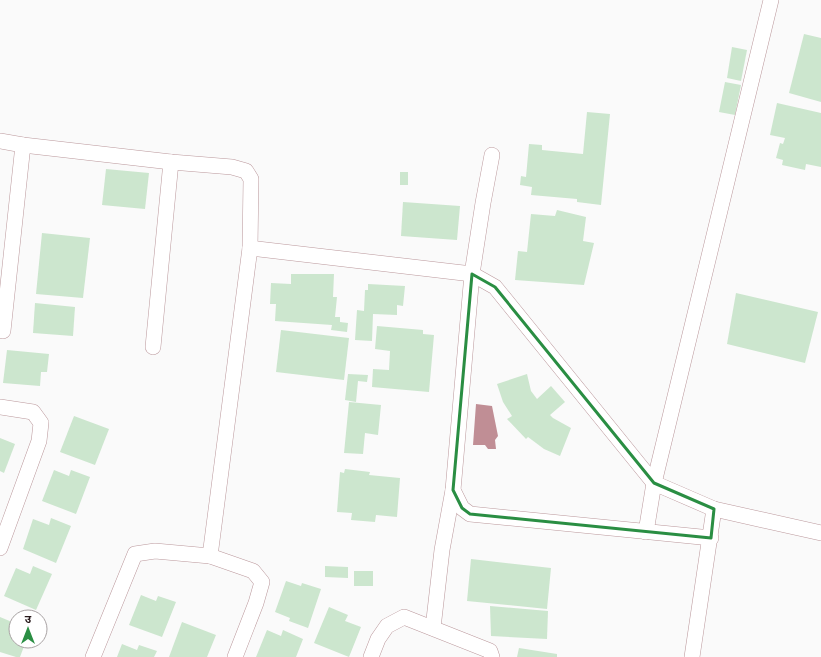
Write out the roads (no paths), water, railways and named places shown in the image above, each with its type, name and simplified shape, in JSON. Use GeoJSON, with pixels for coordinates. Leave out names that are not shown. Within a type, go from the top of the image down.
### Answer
{"type":"FeatureCollection","features":[{"type":"Feature","properties":{"kind":"street"},"geometry":{"type":"LineString","coordinates":[[646,532],[654,483],[770,0]]}},
{"type":"Feature","properties":{"kind":"street"},"geometry":{"type":"LineString","coordinates":[[0,142],[171,162],[232,167],[246,171],[251,179],[250,248],[210,556]]}},
{"type":"Feature","properties":{"kind":"street"},"geometry":{"type":"LineString","coordinates":[[3,331],[23,145]]}},
{"type":"Feature","properties":{"kind":"street"},"geometry":{"type":"LineString","coordinates":[[433,628],[442,550],[453,490],[472,274],[492,155]]}},
{"type":"Feature","properties":{"kind":"street"},"geometry":{"type":"LineString","coordinates":[[153,347],[171,162]]}},
{"type":"Feature","properties":{"kind":"street"},"geometry":{"type":"LineString","coordinates":[[250,248],[472,274],[495,287],[654,483],[714,509],[821,533]]}},
{"type":"Feature","properties":{"kind":"street"},"geometry":{"type":"LineString","coordinates":[[0,407],[34,412],[41,423],[39,441],[0,548]]}},
{"type":"Feature","properties":{"kind":"street"},"geometry":{"type":"LineString","coordinates":[[453,490],[462,508],[470,514],[711,538]]}},
{"type":"Feature","properties":{"kind":"street"},"geometry":{"type":"LineString","coordinates":[[692,657],[711,538],[714,509]]}},
{"type":"Feature","properties":{"kind":"street"},"geometry":{"type":"LineString","coordinates":[[93,657],[135,554],[155,551],[210,556],[253,571],[262,582],[256,603],[235,657]]}},
{"type":"Feature","properties":{"kind":"street"},"geometry":{"type":"LineString","coordinates":[[371,657],[378,639],[387,626],[404,617],[490,651],[492,657]]}}]}
